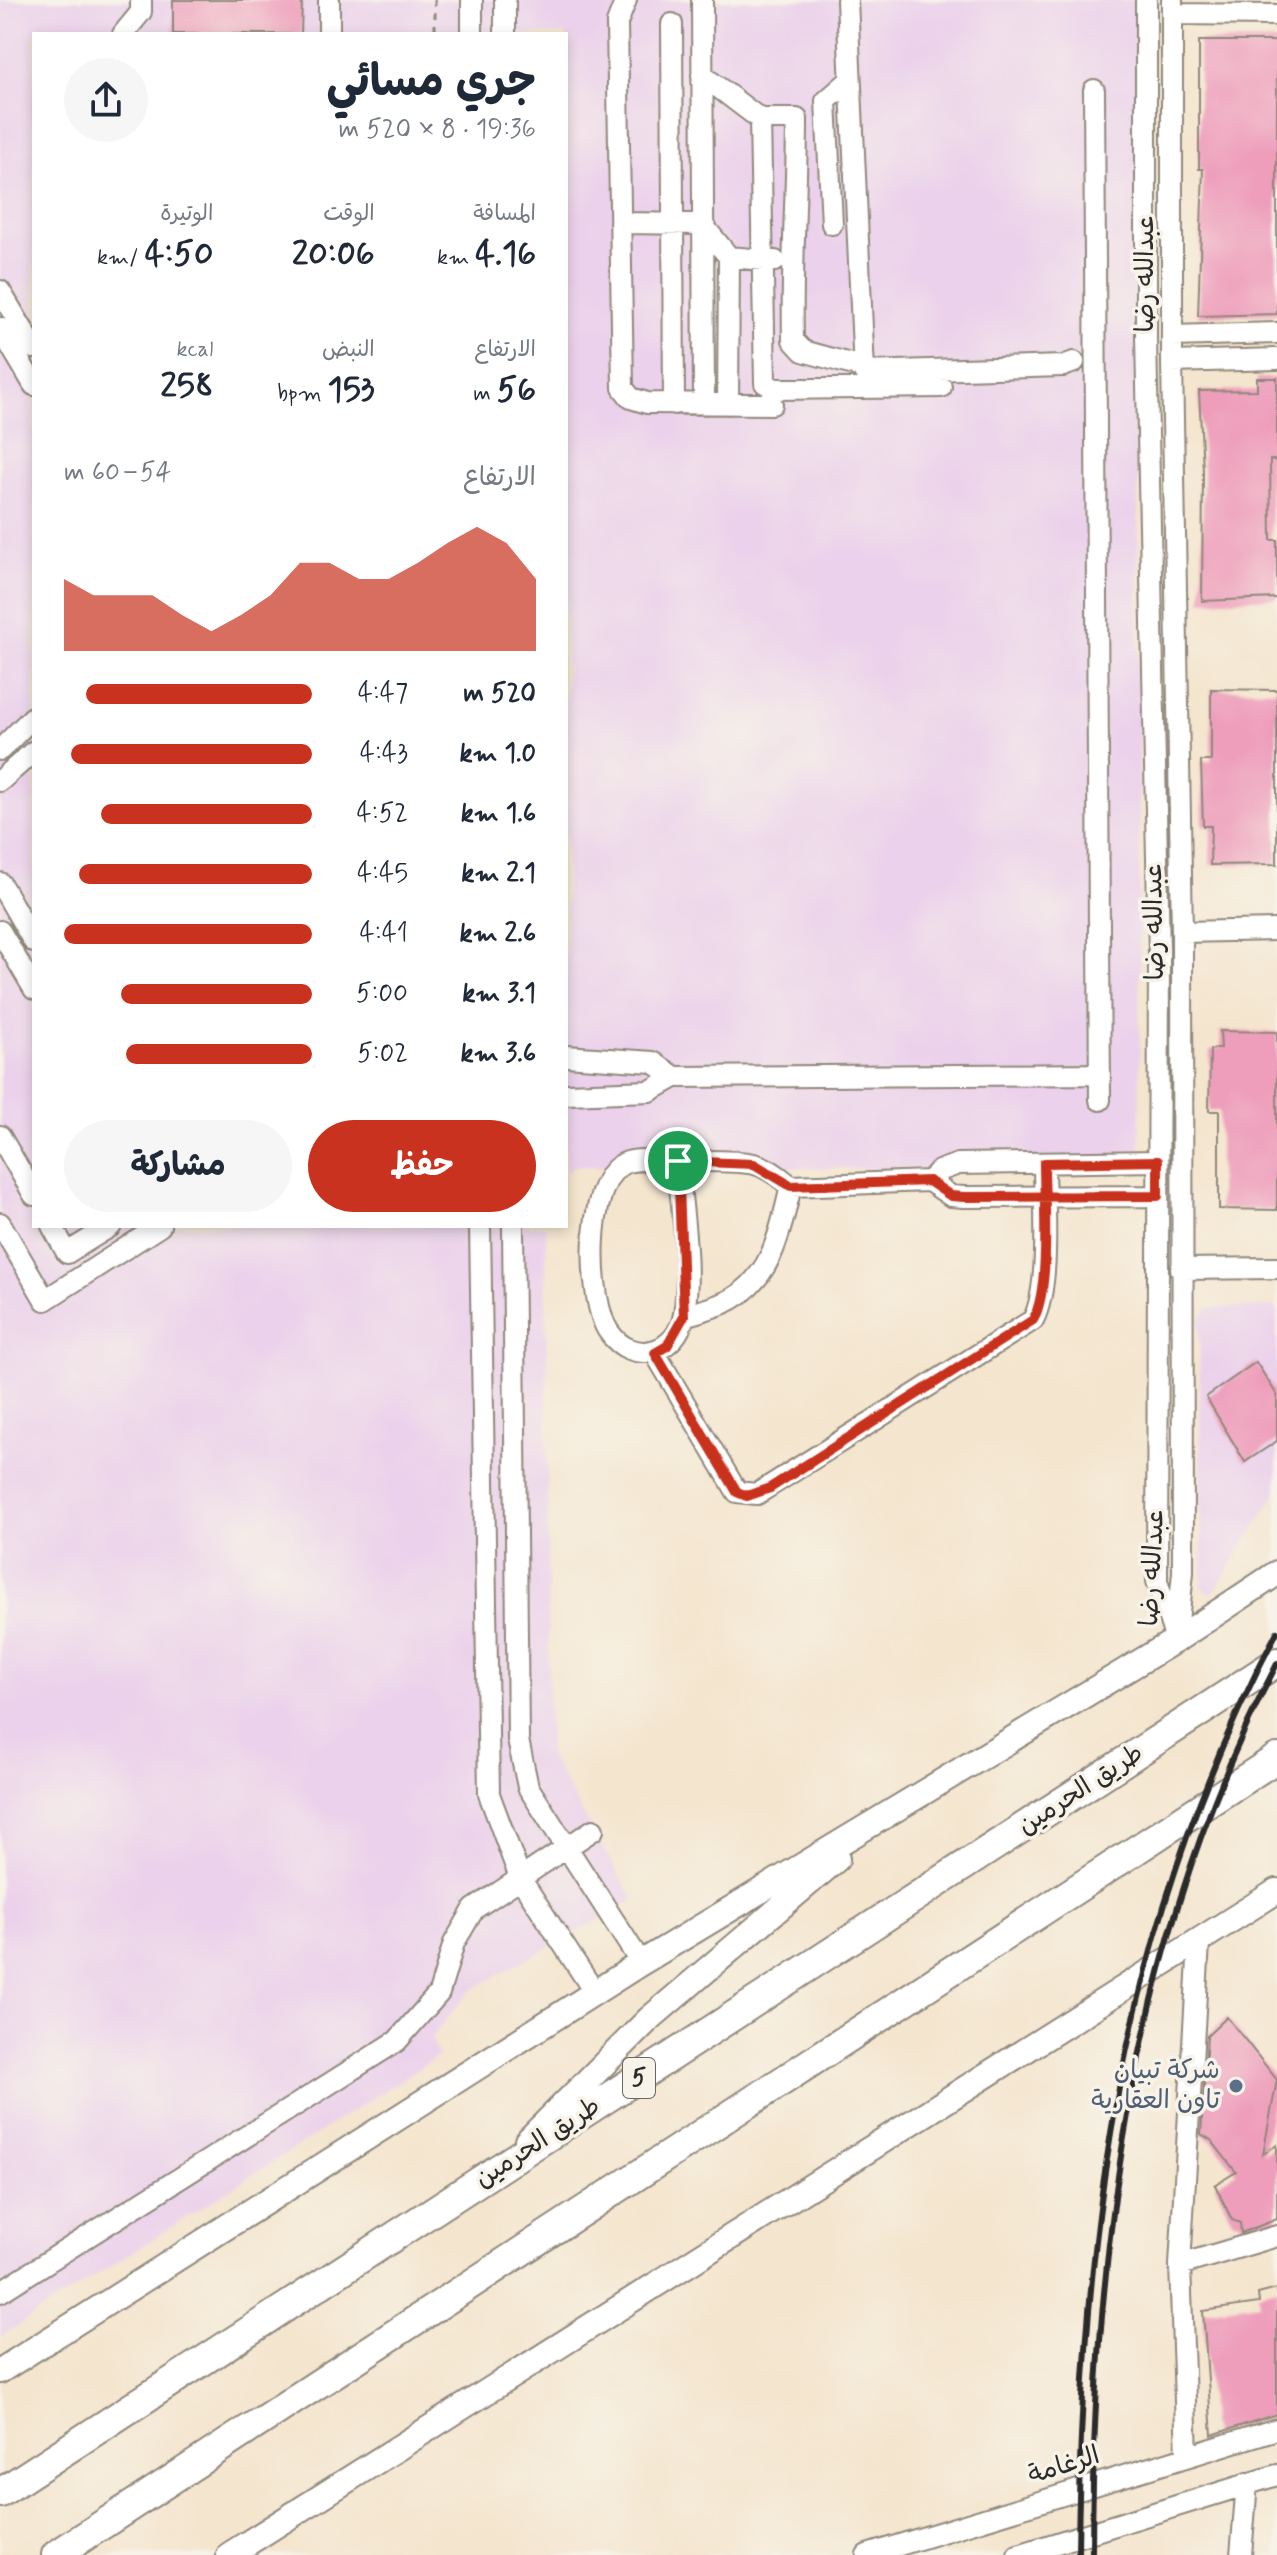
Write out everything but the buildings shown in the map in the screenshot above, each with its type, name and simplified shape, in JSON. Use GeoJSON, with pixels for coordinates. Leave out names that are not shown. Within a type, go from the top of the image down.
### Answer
{"type":"FeatureCollection","features":[{"type":"Feature","properties":{"kind":"highway","name":"طريق الحرمين"},"geometry":{"type":"LineString","coordinates":[[0,2493],[1277,1662]]}},
{"type":"Feature","properties":{"kind":"highway"},"geometry":{"type":"LineString","coordinates":[[56,2555],[1277,1758]]}},
{"type":"Feature","properties":{"kind":"main road"},"geometry":{"type":"LineString","coordinates":[[0,2371],[641,1963],[1176,1640],[1277,1573]]}},
{"type":"Feature","properties":{"kind":"main road"},"geometry":{"type":"LineString","coordinates":[[503,2166],[648,2020],[893,1811]]}},
{"type":"Feature","properties":{"kind":"main road"},"geometry":{"type":"LineString","coordinates":[[229,2555],[1277,1891]]}},
{"type":"Feature","properties":{"kind":"street"},"geometry":{"type":"LineString","coordinates":[[329,0],[329,32]]}},
{"type":"Feature","properties":{"kind":"street"},"geometry":{"type":"LineString","coordinates":[[472,0],[472,32]]}},
{"type":"Feature","properties":{"kind":"street"},"geometry":{"type":"LineString","coordinates":[[505,0],[505,32]]}},
{"type":"Feature","properties":{"kind":"street"},"geometry":{"type":"LineString","coordinates":[[626,0],[617,23],[623,388],[631,398],[647,403],[772,404]]}},
{"type":"Feature","properties":{"kind":"street"},"geometry":{"type":"LineString","coordinates":[[702,0],[704,403]]}},
{"type":"Feature","properties":{"kind":"street"},"geometry":{"type":"LineString","coordinates":[[847,0],[861,367]]}},
{"type":"Feature","properties":{"kind":"street","name":"عبدالله رضا"},"geometry":{"type":"LineString","coordinates":[[1146,0],[1146,338],[1159,953],[1157,1581],[1176,1640]]}},
{"type":"Feature","properties":{"kind":"street"},"geometry":{"type":"LineString","coordinates":[[124,32],[141,6]]}},
{"type":"Feature","properties":{"kind":"street"},"geometry":{"type":"LineString","coordinates":[[141,6],[142,32]]}},
{"type":"Feature","properties":{"kind":"street"},"geometry":{"type":"LineString","coordinates":[[1172,7],[1277,15]]}},
{"type":"Feature","properties":{"kind":"street","name":"عبدالله رضا"},"geometry":{"type":"LineString","coordinates":[[1172,7],[1172,362],[1182,932],[1183,1572],[1176,1640]]}},
{"type":"Feature","properties":{"kind":"street"},"geometry":{"type":"LineString","coordinates":[[672,24],[674,404]]}},
{"type":"Feature","properties":{"kind":"street"},"geometry":{"type":"LineString","coordinates":[[702,75],[760,119],[797,119],[797,229],[791,261],[793,340],[803,351],[861,367],[871,374],[1063,366],[1074,362]]}},
{"type":"Feature","properties":{"kind":"street"},"geometry":{"type":"LineString","coordinates":[[850,80],[826,101],[832,224],[854,200]]}},
{"type":"Feature","properties":{"kind":"street"},"geometry":{"type":"LineString","coordinates":[[1094,90],[1100,1100]]}},
{"type":"Feature","properties":{"kind":"street"},"geometry":{"type":"LineString","coordinates":[[828,140],[851,114]]}},
{"type":"Feature","properties":{"kind":"street"},"geometry":{"type":"LineString","coordinates":[[760,119],[765,383],[775,389],[941,387]]}},
{"type":"Feature","properties":{"kind":"street"},"geometry":{"type":"LineString","coordinates":[[831,187],[853,166]]}},
{"type":"Feature","properties":{"kind":"street"},"geometry":{"type":"LineString","coordinates":[[620,223],[702,224]]}},
{"type":"Feature","properties":{"kind":"street"},"geometry":{"type":"LineString","coordinates":[[702,224],[729,257],[728,404]]}},
{"type":"Feature","properties":{"kind":"street"},"geometry":{"type":"LineString","coordinates":[[729,257],[791,261]]}},
{"type":"Feature","properties":{"kind":"street"},"geometry":{"type":"LineString","coordinates":[[0,291],[32,345]]}},
{"type":"Feature","properties":{"kind":"street"},"geometry":{"type":"LineString","coordinates":[[0,328],[32,382]]}},
{"type":"Feature","properties":{"kind":"street"},"geometry":{"type":"LineString","coordinates":[[1172,336],[1277,333]]}},
{"type":"Feature","properties":{"kind":"street"},"geometry":{"type":"LineString","coordinates":[[765,341],[793,340]]}},
{"type":"Feature","properties":{"kind":"street"},"geometry":{"type":"LineString","coordinates":[[1172,362],[1277,359]]}},
{"type":"Feature","properties":{"kind":"street"},"geometry":{"type":"LineString","coordinates":[[0,750],[32,718]]}},
{"type":"Feature","properties":{"kind":"street"},"geometry":{"type":"LineString","coordinates":[[0,781],[32,753]]}},
{"type":"Feature","properties":{"kind":"street"},"geometry":{"type":"LineString","coordinates":[[0,883],[32,939]]}},
{"type":"Feature","properties":{"kind":"street"},"geometry":{"type":"LineString","coordinates":[[1182,932],[1277,930]]}},
{"type":"Feature","properties":{"kind":"street"},"geometry":{"type":"LineString","coordinates":[[0,931],[32,986]]}},
{"type":"Feature","properties":{"kind":"street"},"geometry":{"type":"LineString","coordinates":[[568,1056],[653,1062],[675,1077]]}},
{"type":"Feature","properties":{"kind":"street"},"geometry":{"type":"LineString","coordinates":[[568,1094],[650,1091],[675,1077],[1100,1074]]}},
{"type":"Feature","properties":{"kind":"street"},"geometry":{"type":"LineString","coordinates":[[0,1136],[32,1192]]}},
{"type":"Feature","properties":{"kind":"street"},"geometry":{"type":"LineString","coordinates":[[678,1161],[684,1316],[667,1346],[655,1353],[636,1352],[619,1345],[607,1329],[599,1299],[593,1235],[599,1200],[613,1170],[624,1163],[678,1161],[754,1164],[791,1186],[929,1181],[951,1196],[1158,1196]]}},
{"type":"Feature","properties":{"kind":"street"},"geometry":{"type":"LineString","coordinates":[[929,1181],[939,1171],[958,1164],[1158,1161]]}},
{"type":"Feature","properties":{"kind":"street"},"geometry":{"type":"LineString","coordinates":[[655,1353],[737,1492],[757,1494],[1033,1320],[1040,1308],[1043,1287],[1044,1163]]}},
{"type":"Feature","properties":{"kind":"street"},"geometry":{"type":"LineString","coordinates":[[684,1316],[731,1300],[751,1284],[769,1262],[791,1186]]}},
{"type":"Feature","properties":{"kind":"street"},"geometry":{"type":"LineString","coordinates":[[0,1223],[45,1300],[157,1228]]}},
{"type":"Feature","properties":{"kind":"street"},"geometry":{"type":"LineString","coordinates":[[53,1228],[67,1253],[108,1228]]}},
{"type":"Feature","properties":{"kind":"street"},"geometry":{"type":"LineString","coordinates":[[480,1228],[489,1794],[520,1878],[595,1993]]}},
{"type":"Feature","properties":{"kind":"street"},"geometry":{"type":"LineString","coordinates":[[513,1228],[518,1740],[528,1787],[641,1963]]}},
{"type":"Feature","properties":{"kind":"street"},"geometry":{"type":"LineString","coordinates":[[1181,1269],[1277,1268]]}},
{"type":"Feature","properties":{"kind":"street"},"geometry":{"type":"LineString","coordinates":[[0,2292],[397,2041],[439,1993],[454,1943],[474,1909],[593,1830]]}},
{"type":"Feature","properties":{"kind":"street"},"geometry":{"type":"LineString","coordinates":[[1187,2455],[1180,2265],[1199,1943]]}},
{"type":"Feature","properties":{"kind":"street"},"geometry":{"type":"LineString","coordinates":[[1180,2265],[1277,2236]]}},
{"type":"Feature","properties":{"kind":"street","name":"الرغامة"},"geometry":{"type":"LineString","coordinates":[[867,2555],[1277,2429]]}},
{"type":"Feature","properties":{"kind":"street"},"geometry":{"type":"LineString","coordinates":[[1018,2555],[1277,2475]]}},
{"type":"Feature","properties":{"kind":"street"},"geometry":{"type":"LineString","coordinates":[[1241,2555],[1247,2483]]}},
{"type":"Feature","properties":{"kind":"path"},"geometry":{"type":"LineString","coordinates":[[435,0],[435,32]]}},
{"type":"Feature","properties":{"kind":"shaded area"},"geometry":{"type":"Polygon","coordinates":[[[0,0],[1137,0],[1140,1150],[1126,1170],[574,1166],[568,1170],[568,32],[32,32],[32,1228],[546,1228],[549,1756],[634,1900],[470,1991],[431,2038],[438,2056],[0,2337],[0,0]]]}},
{"type":"Feature","properties":{"kind":"shaded area"},"geometry":{"type":"Polygon","coordinates":[[[1277,1307],[1277,1492],[1212,1595],[1202,1588],[1199,1320],[1208,1308],[1277,1307]]]}},
{"type":"Feature","properties":{"kind":"railway"},"geometry":{"type":"LineString","coordinates":[[1078,2555],[1081,2433],[1089,2314],[1101,2196],[1120,2080],[1147,1966],[1181,1854],[1224,1742],[1277,1632]]}},
{"type":"Feature","properties":{"kind":"railway"},"geometry":{"type":"LineString","coordinates":[[1092,2555],[1094,2440],[1101,2326],[1113,2211],[1131,2098],[1155,1986],[1187,1876],[1228,1768],[1277,1664]]}},
{"type":"Feature","properties":{"kind":"place","name":"شركة تبيان تاون العقارية"},"geometry":{"type":"Point","coordinates":[1236,2086]}},
{"type":"Feature","properties":{"kind":"route"},"geometry":{"type":"LineString","coordinates":[[678,1161],[685,1272],[684,1316],[667,1346],[655,1353],[737,1492],[747,1496],[770,1488],[1033,1320],[1040,1308],[1043,1287],[1044,1197],[1044,1163],[1158,1161],[1158,1196],[1044,1197],[964,1197],[951,1196],[929,1181],[791,1186],[754,1164],[678,1161]]}}]}
